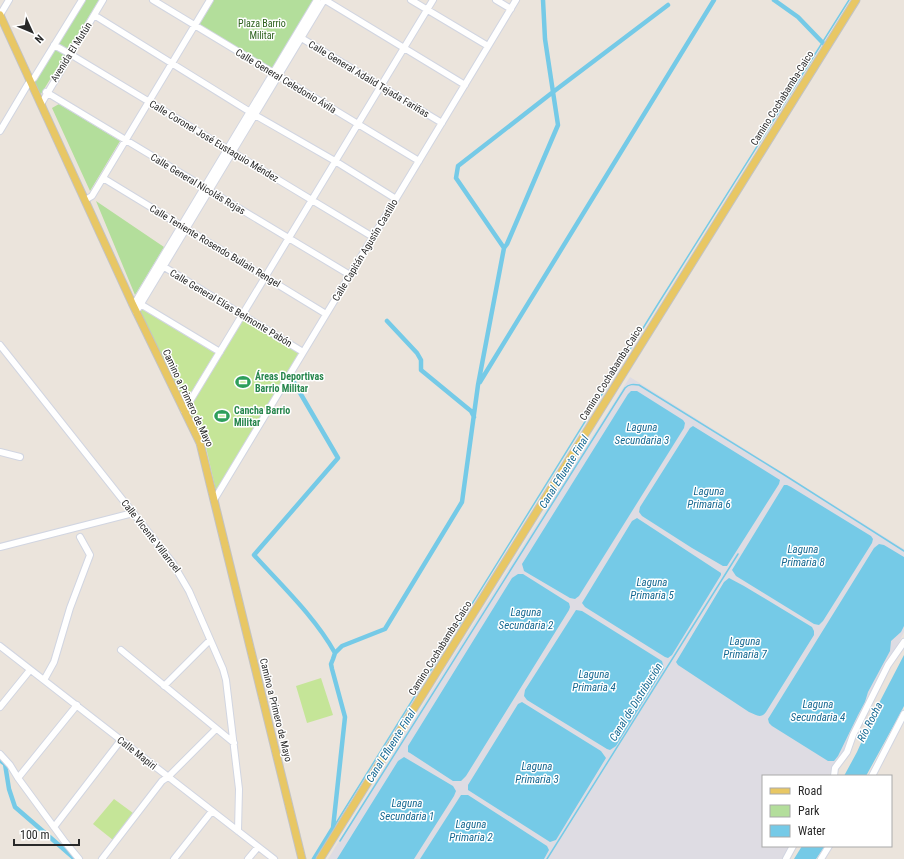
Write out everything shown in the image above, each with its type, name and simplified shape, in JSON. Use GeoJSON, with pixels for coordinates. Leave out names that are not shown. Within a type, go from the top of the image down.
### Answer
{"type":"FeatureCollection","features":[{"type":"Feature","properties":{"kind":"main road","name":"Camino Cochabamba-Caico"},"geometry":{"type":"LineString","coordinates":[[320,859],[856,0]]}},
{"type":"Feature","properties":{"kind":"main road","name":"Camino a Primero de Mayo"},"geometry":{"type":"LineString","coordinates":[[1,19],[85,200],[136,303],[136,312],[200,444],[302,859]]}},
{"type":"Feature","properties":{"kind":"street"},"geometry":{"type":"LineString","coordinates":[[1,19],[9,0]]}},
{"type":"Feature","properties":{"kind":"street","name":"Avenida El Mutún"},"geometry":{"type":"LineString","coordinates":[[0,131],[28,84],[34,78],[82,0]]}},
{"type":"Feature","properties":{"kind":"street","name":"Avenida El Mutún"},"geometry":{"type":"LineString","coordinates":[[40,104],[103,0]]}},
{"type":"Feature","properties":{"kind":"street","name":"Calle General Celedonio Ávila"},"geometry":{"type":"LineString","coordinates":[[153,0],[419,161]]}},
{"type":"Feature","properties":{"kind":"street"},"geometry":{"type":"LineString","coordinates":[[85,200],[92,196],[210,0]]}},
{"type":"Feature","properties":{"kind":"street"},"geometry":{"type":"LineString","coordinates":[[220,352],[136,303],[161,265],[276,75],[299,36],[317,0]]}},
{"type":"Feature","properties":{"kind":"street"},"geometry":{"type":"LineString","coordinates":[[299,36],[324,0],[465,85]]}},
{"type":"Feature","properties":{"kind":"street"},"geometry":{"type":"LineString","coordinates":[[411,0],[488,46]]}},
{"type":"Feature","properties":{"kind":"street"},"geometry":{"type":"LineString","coordinates":[[184,411],[432,0]]}},
{"type":"Feature","properties":{"kind":"street"},"geometry":{"type":"LineString","coordinates":[[496,0],[511,9]]}},
{"type":"Feature","properties":{"kind":"street","name":"Calle Capitán Agustín Castillo"},"geometry":{"type":"LineString","coordinates":[[214,500],[516,0]]}},
{"type":"Feature","properties":{"kind":"street"},"geometry":{"type":"LineString","coordinates":[[94,15],[172,64],[396,199]]}},
{"type":"Feature","properties":{"kind":"street","name":"Calle General Adalid Tejada Fariñas"},"geometry":{"type":"LineString","coordinates":[[299,36],[442,123]]}},
{"type":"Feature","properties":{"kind":"street","name":"Calle Coronel José Eustaquio Méndez"},"geometry":{"type":"LineString","coordinates":[[54,45],[373,237]]}},
{"type":"Feature","properties":{"kind":"street","name":"Calle General Nicolás Rojas"},"geometry":{"type":"LineString","coordinates":[[46,92],[350,276]]}},
{"type":"Feature","properties":{"kind":"street","name":"Calle Teniente Rosendo Bullain Rengel"},"geometry":{"type":"LineString","coordinates":[[103,178],[326,314]]}},
{"type":"Feature","properties":{"kind":"street","name":"Calle General Elías Belmonte Pabón"},"geometry":{"type":"LineString","coordinates":[[161,265],[303,352]]}},
{"type":"Feature","properties":{"kind":"street","name":"Calle Vicente Villarroel"},"geometry":{"type":"LineString","coordinates":[[0,347],[172,562],[189,591],[223,669],[226,680],[239,789],[238,831]]}},
{"type":"Feature","properties":{"kind":"street"},"geometry":{"type":"LineString","coordinates":[[0,452],[20,457]]}},
{"type":"Feature","properties":{"kind":"street"},"geometry":{"type":"LineString","coordinates":[[0,547],[133,513]]}},
{"type":"Feature","properties":{"kind":"street"},"geometry":{"type":"LineString","coordinates":[[44,680],[54,662],[70,608],[90,555],[80,537]]}},
{"type":"Feature","properties":{"kind":"street"},"geometry":{"type":"LineString","coordinates":[[164,686],[210,640]]}},
{"type":"Feature","properties":{"kind":"street"},"geometry":{"type":"LineString","coordinates":[[834,775],[835,768],[846,752],[888,665],[904,642]]}},
{"type":"Feature","properties":{"kind":"street","name":"Calle Mapiri"},"geometry":{"type":"LineString","coordinates":[[0,646],[274,859]]}},
{"type":"Feature","properties":{"kind":"street"},"geometry":{"type":"LineString","coordinates":[[121,650],[234,743]]}},
{"type":"Feature","properties":{"kind":"street"},"geometry":{"type":"LineString","coordinates":[[0,707],[30,670]]}},
{"type":"Feature","properties":{"kind":"street"},"geometry":{"type":"LineString","coordinates":[[18,778],[76,705]]}},
{"type":"Feature","properties":{"kind":"street"},"geometry":{"type":"LineString","coordinates":[[873,775],[904,714]]}},
{"type":"Feature","properties":{"kind":"street"},"geometry":{"type":"LineString","coordinates":[[102,859],[162,781],[168,777],[216,729]]}},
{"type":"Feature","properties":{"kind":"street"},"geometry":{"type":"LineString","coordinates":[[54,827],[120,740]]}},
{"type":"Feature","properties":{"kind":"street"},"geometry":{"type":"LineString","coordinates":[[0,754],[10,765],[18,778],[79,859]]}},
{"type":"Feature","properties":{"kind":"street"},"geometry":{"type":"LineString","coordinates":[[174,859],[212,811]]}},
{"type":"Feature","properties":{"kind":"street"},"geometry":{"type":"LineString","coordinates":[[248,859],[258,847]]}},
{"type":"Feature","properties":{"kind":"street"},"geometry":{"type":"LineString","coordinates":[[786,859],[792,847]]}},
{"type":"Feature","properties":{"kind":"street"},"geometry":{"type":"LineString","coordinates":[[821,859],[828,847]]}},
{"type":"Feature","properties":{"kind":"shaded area"},"geometry":{"type":"Polygon","coordinates":[[[630,377],[904,549],[904,632],[845,750],[829,775],[762,775],[762,847],[789,847],[782,859],[328,859],[449,663],[630,377]]]}},
{"type":"Feature","properties":{"kind":"green space"},"geometry":{"type":"Polygon","coordinates":[[[85,0],[99,0],[41,94],[34,83],[85,0]]]}},
{"type":"Feature","properties":{"kind":"green space","name":"Plaza Barrio Militar"},"geometry":{"type":"Polygon","coordinates":[[[214,0],[314,0],[272,69],[199,25],[214,0]]]}},
{"type":"Feature","properties":{"kind":"green space"},"geometry":{"type":"Polygon","coordinates":[[[59,104],[120,141],[90,191],[52,108],[59,104]]]}},
{"type":"Feature","properties":{"kind":"green space"},"geometry":{"type":"Polygon","coordinates":[[[96,201],[164,247],[135,295],[96,201]]]}},
{"type":"Feature","properties":{"kind":"green space"},"geometry":{"type":"Polygon","coordinates":[[[142,309],[215,353],[184,404],[140,312],[142,309]]]}},
{"type":"Feature","properties":{"kind":"green space","name":"Áreas Deportivas Barrio Militar"},"geometry":{"type":"Polygon","coordinates":[[[243,319],[300,353],[216,491],[206,447],[187,411],[243,319]]]}},
{"type":"Feature","properties":{"kind":"green space"},"geometry":{"type":"Polygon","coordinates":[[[321,678],[333,715],[307,723],[296,686],[321,678]]]}},
{"type":"Feature","properties":{"kind":"green space"},"geometry":{"type":"Polygon","coordinates":[[[114,799],[133,813],[113,840],[93,824],[114,799]]]}},
{"type":"Feature","properties":{"kind":"water","name":"Laguna Secundaria 3"},"geometry":{"type":"Polygon","coordinates":[[[631,391],[637,391],[683,420],[685,423],[684,428],[579,596],[575,599],[570,598],[524,571],[522,564],[631,391]]]}},
{"type":"Feature","properties":{"kind":"water","name":"Laguna Primaria 6"},"geometry":{"type":"Polygon","coordinates":[[[693,426],[780,480],[779,484],[727,566],[723,566],[692,548],[642,516],[639,512],[640,507],[690,428],[693,426]]]}},
{"type":"Feature","properties":{"kind":"water","name":"Laguna Primaria 8"},"geometry":{"type":"Polygon","coordinates":[[[784,485],[791,487],[871,536],[873,539],[872,543],[819,625],[814,624],[736,576],[732,570],[784,485]]]}},
{"type":"Feature","properties":{"kind":"water","name":"Laguna Primaria 5"},"geometry":{"type":"Polygon","coordinates":[[[637,518],[721,573],[672,655],[668,658],[585,607],[582,603],[632,521],[637,518]]]}},
{"type":"Feature","properties":{"kind":"water","name":"Laguna Secundaria 4"},"geometry":{"type":"Polygon","coordinates":[[[879,544],[884,545],[904,557],[904,626],[901,632],[891,641],[890,651],[868,692],[865,702],[838,756],[834,761],[828,761],[772,726],[768,719],[874,548],[879,544]]]}},
{"type":"Feature","properties":{"kind":"water","name":"Laguna Secundaria 2"},"geometry":{"type":"Polygon","coordinates":[[[518,574],[523,574],[569,603],[570,607],[466,776],[461,781],[453,781],[408,752],[408,746],[512,578],[518,574]]]}},
{"type":"Feature","properties":{"kind":"water","name":"Laguna Primaria 7"},"geometry":{"type":"Polygon","coordinates":[[[729,578],[812,627],[814,631],[814,635],[766,712],[760,716],[749,712],[678,665],[676,662],[724,582],[729,578]]]}},
{"type":"Feature","properties":{"kind":"water","name":"Laguna Primaria 4"},"geometry":{"type":"Polygon","coordinates":[[[576,610],[582,611],[662,661],[664,668],[616,746],[610,750],[527,700],[524,696],[525,690],[576,610]]]}},
{"type":"Feature","properties":{"kind":"water"},"geometry":{"type":"Polygon","coordinates":[[[904,655],[904,706],[867,775],[845,775],[857,752],[877,707],[904,655]]]}},
{"type":"Feature","properties":{"kind":"water","name":"Laguna Primaria 3"},"geometry":{"type":"Polygon","coordinates":[[[522,702],[601,751],[606,758],[556,840],[550,842],[468,790],[468,785],[518,704],[522,702]]]}},
{"type":"Feature","properties":{"kind":"water","name":"Laguna Secundaria 1"},"geometry":{"type":"Polygon","coordinates":[[[404,757],[453,786],[456,791],[414,859],[337,859],[398,761],[404,757]]]}},
{"type":"Feature","properties":{"kind":"water","name":"Laguna Primaria 2"},"geometry":{"type":"Polygon","coordinates":[[[461,795],[468,795],[547,846],[549,850],[544,859],[420,859],[461,795]]]}},
{"type":"Feature","properties":{"kind":"water"},"geometry":{"type":"Polygon","coordinates":[[[801,847],[824,847],[816,859],[794,859],[801,847]]]}},
{"type":"Feature","properties":{"kind":"waterway"},"geometry":{"type":"LineString","coordinates":[[504,248],[456,178],[458,166],[553,92],[545,39],[543,0]]}},
{"type":"Feature","properties":{"kind":"waterway"},"geometry":{"type":"LineString","coordinates":[[480,382],[714,0]]}},
{"type":"Feature","properties":{"kind":"waterway"},"geometry":{"type":"LineString","coordinates":[[774,0],[798,17],[823,43]]}},
{"type":"Feature","properties":{"kind":"waterway"},"geometry":{"type":"LineString","coordinates":[[333,828],[658,304],[849,0]]}},
{"type":"Feature","properties":{"kind":"waterway"},"geometry":{"type":"LineString","coordinates":[[314,859],[333,828],[345,717],[331,664],[335,653],[342,646],[385,629],[462,502],[478,385],[504,248],[558,125],[553,92],[668,5]]}},
{"type":"Feature","properties":{"kind":"waterway"},"geometry":{"type":"LineString","coordinates":[[387,321],[417,353],[421,360],[421,370],[471,411],[474,417]]}},
{"type":"Feature","properties":{"kind":"waterway"},"geometry":{"type":"LineString","coordinates":[[292,379],[338,458],[254,555],[308,614],[335,653]]}},
{"type":"Feature","properties":{"kind":"waterway","name":"Canal Efluente Final"},"geometry":{"type":"LineString","coordinates":[[340,841],[625,388],[628,386],[633,384],[639,385],[904,551]]}},
{"type":"Feature","properties":{"kind":"waterway","name":"Canal de Distribución"},"geometry":{"type":"LineString","coordinates":[[547,859],[738,554]]}},
{"type":"Feature","properties":{"kind":"waterway"},"geometry":{"type":"LineString","coordinates":[[0,760],[5,764],[9,789],[15,807],[75,859]]}},
{"type":"Feature","properties":{"kind":"place","name":"Áreas Deportivas Barrio Militar"},"geometry":{"type":"Point","coordinates":[243,382]}},
{"type":"Feature","properties":{"kind":"place","name":"Cancha Barrio Militar"},"geometry":{"type":"Point","coordinates":[222,416]}},
{"type":"Feature","properties":{"kind":"water label","name":"Río Rocha"},"geometry":{"type":"Point","coordinates":[870,722]}}]}
